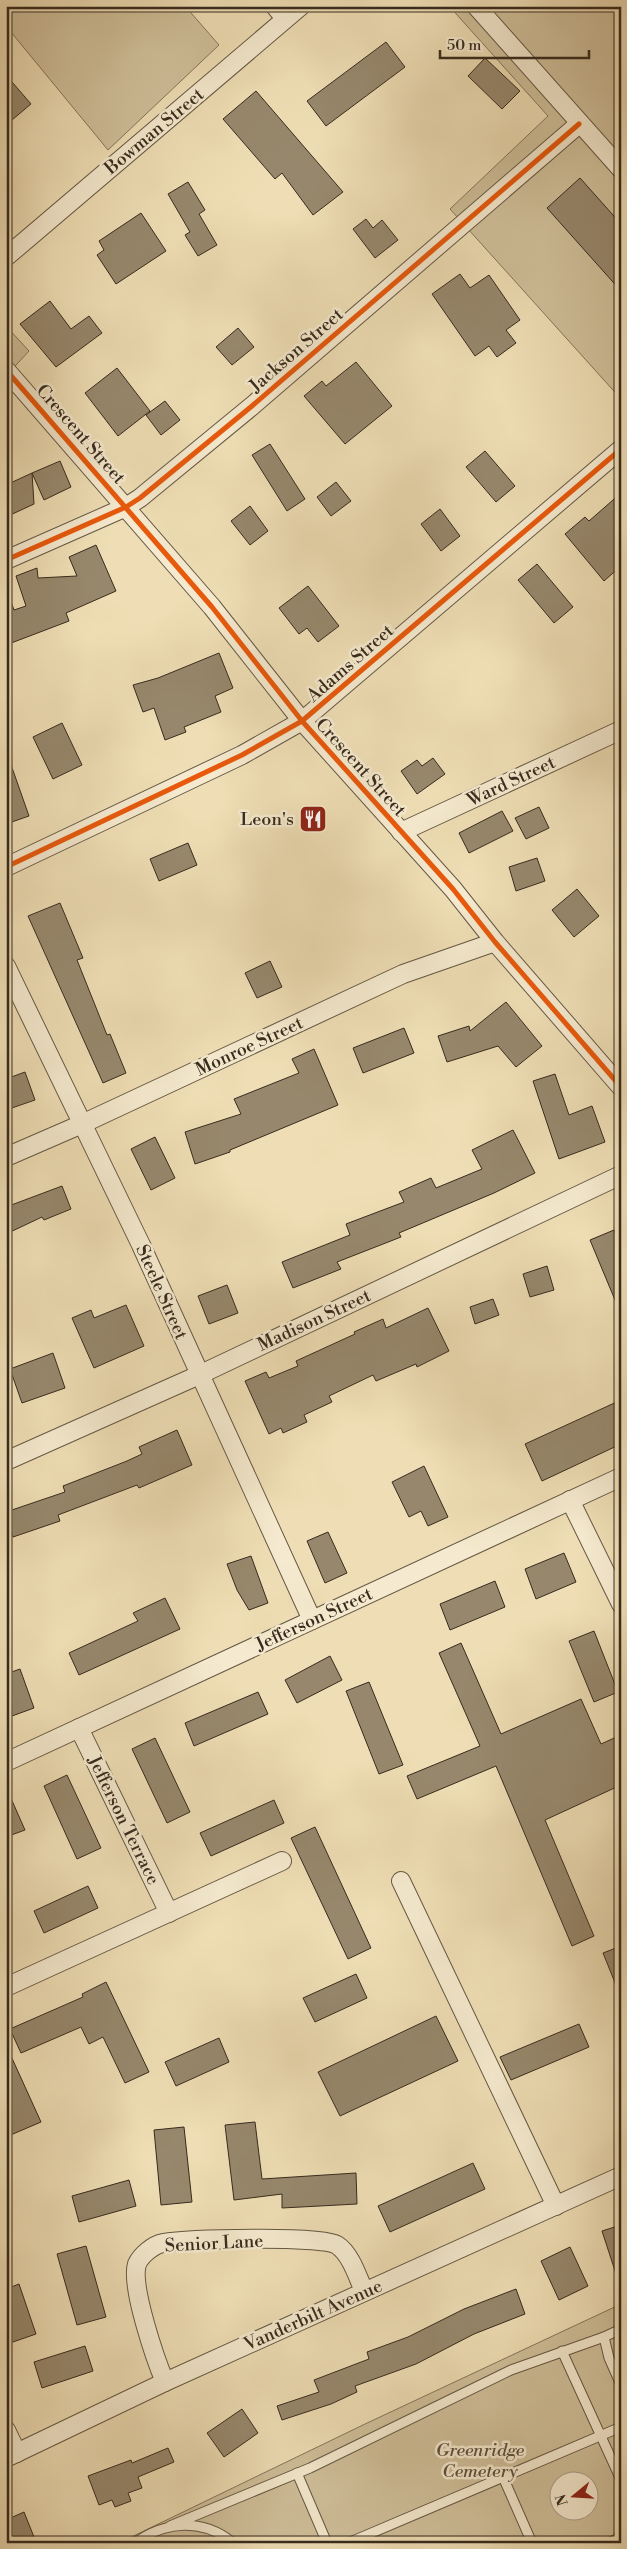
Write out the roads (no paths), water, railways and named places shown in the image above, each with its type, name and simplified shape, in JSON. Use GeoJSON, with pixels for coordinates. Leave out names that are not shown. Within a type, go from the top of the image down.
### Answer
{"type":"FeatureCollection","features":[{"type":"Feature","properties":{"kind":"street","name":"Bowman Street"},"geometry":{"type":"LineString","coordinates":[[6,257],[301,6]]}},
{"type":"Feature","properties":{"kind":"street"},"geometry":{"type":"LineString","coordinates":[[476,6],[621,169]]}},
{"type":"Feature","properties":{"kind":"street","name":"Jackson Street"},"geometry":{"type":"LineString","coordinates":[[6,560],[126,507],[140,498],[252,406],[579,124]]}},
{"type":"Feature","properties":{"kind":"street","name":"Crescent Street"},"geometry":{"type":"LineString","coordinates":[[6,370],[212,607],[302,721],[453,889],[496,942],[621,1087]]}},
{"type":"Feature","properties":{"kind":"street","name":"Adams Street"},"geometry":{"type":"LineString","coordinates":[[6,867],[242,755],[302,721],[621,449]]}},
{"type":"Feature","properties":{"kind":"street","name":"Ward Street"},"geometry":{"type":"LineString","coordinates":[[401,832],[621,730]]}},
{"type":"Feature","properties":{"kind":"street","name":"Monroe Street"},"geometry":{"type":"LineString","coordinates":[[6,1157],[82,1124],[403,974],[496,942]]}},
{"type":"Feature","properties":{"kind":"street","name":"Steele Street"},"geometry":{"type":"LineString","coordinates":[[6,966],[200,1375],[312,1620]]}},
{"type":"Feature","properties":{"kind":"street","name":"Madison Street"},"geometry":{"type":"LineString","coordinates":[[6,1461],[200,1375],[621,1176]]}},
{"type":"Feature","properties":{"kind":"street","name":"Jefferson Street"},"geometry":{"type":"LineString","coordinates":[[6,1762],[621,1477]]}},
{"type":"Feature","properties":{"kind":"street"},"geometry":{"type":"LineString","coordinates":[[570,1500],[621,1604]]}},
{"type":"Feature","properties":{"kind":"street","name":"Jefferson Terrace"},"geometry":{"type":"LineString","coordinates":[[80,1728],[169,1913]]}},
{"type":"Feature","properties":{"kind":"street"},"geometry":{"type":"LineString","coordinates":[[6,1987],[282,1861]]}},
{"type":"Feature","properties":{"kind":"street"},"geometry":{"type":"LineString","coordinates":[[401,1881],[556,2206]]}},
{"type":"Feature","properties":{"kind":"street","name":"Vanderbilt Avenue"},"geometry":{"type":"LineString","coordinates":[[12,2455],[165,2382],[621,2176]]}},
{"type":"Feature","properties":{"kind":"street","name":"Senior Lane"},"geometry":{"type":"LineString","coordinates":[[165,2382],[154,2357],[136,2284],[137,2265],[146,2252],[161,2243],[239,2239],[322,2240],[338,2246],[343,2252],[364,2291]]}},
{"type":"Feature","properties":{"kind":"street"},"geometry":{"type":"LineString","coordinates":[[6,2430],[12,2455]]}},
{"type":"Feature","properties":{"kind":"lane"},"geometry":{"type":"LineString","coordinates":[[269,6],[282,22]]}},
{"type":"Feature","properties":{"kind":"lane"},"geometry":{"type":"LineString","coordinates":[[135,2543],[148,2533],[170,2526],[297,2473],[510,2370],[604,2337],[621,2329]]}},
{"type":"Feature","properties":{"kind":"lane"},"geometry":{"type":"LineString","coordinates":[[604,2337],[621,2385]]}},
{"type":"Feature","properties":{"kind":"lane"},"geometry":{"type":"LineString","coordinates":[[562,2351],[621,2480]]}},
{"type":"Feature","properties":{"kind":"lane"},"geometry":{"type":"LineString","coordinates":[[348,2543],[621,2427]]}},
{"type":"Feature","properties":{"kind":"lane"},"geometry":{"type":"LineString","coordinates":[[297,2473],[327,2543]]}},
{"type":"Feature","properties":{"kind":"lane"},"geometry":{"type":"LineString","coordinates":[[503,2477],[532,2543]]}},
{"type":"Feature","properties":{"kind":"lane"},"geometry":{"type":"LineString","coordinates":[[170,2526],[202,2527],[218,2533],[233,2543]]}},
{"type":"Feature","properties":{"kind":"lane"},"geometry":{"type":"LineString","coordinates":[[608,2543],[621,2537]]}},
{"type":"Feature","properties":{"kind":"place","name":"Leon's"},"geometry":{"type":"Point","coordinates":[313,819]}},
{"type":"Feature","properties":{"kind":"park label","name":"Greenridge Cemetery"},"geometry":{"type":"Point","coordinates":[480,2460]}}]}
